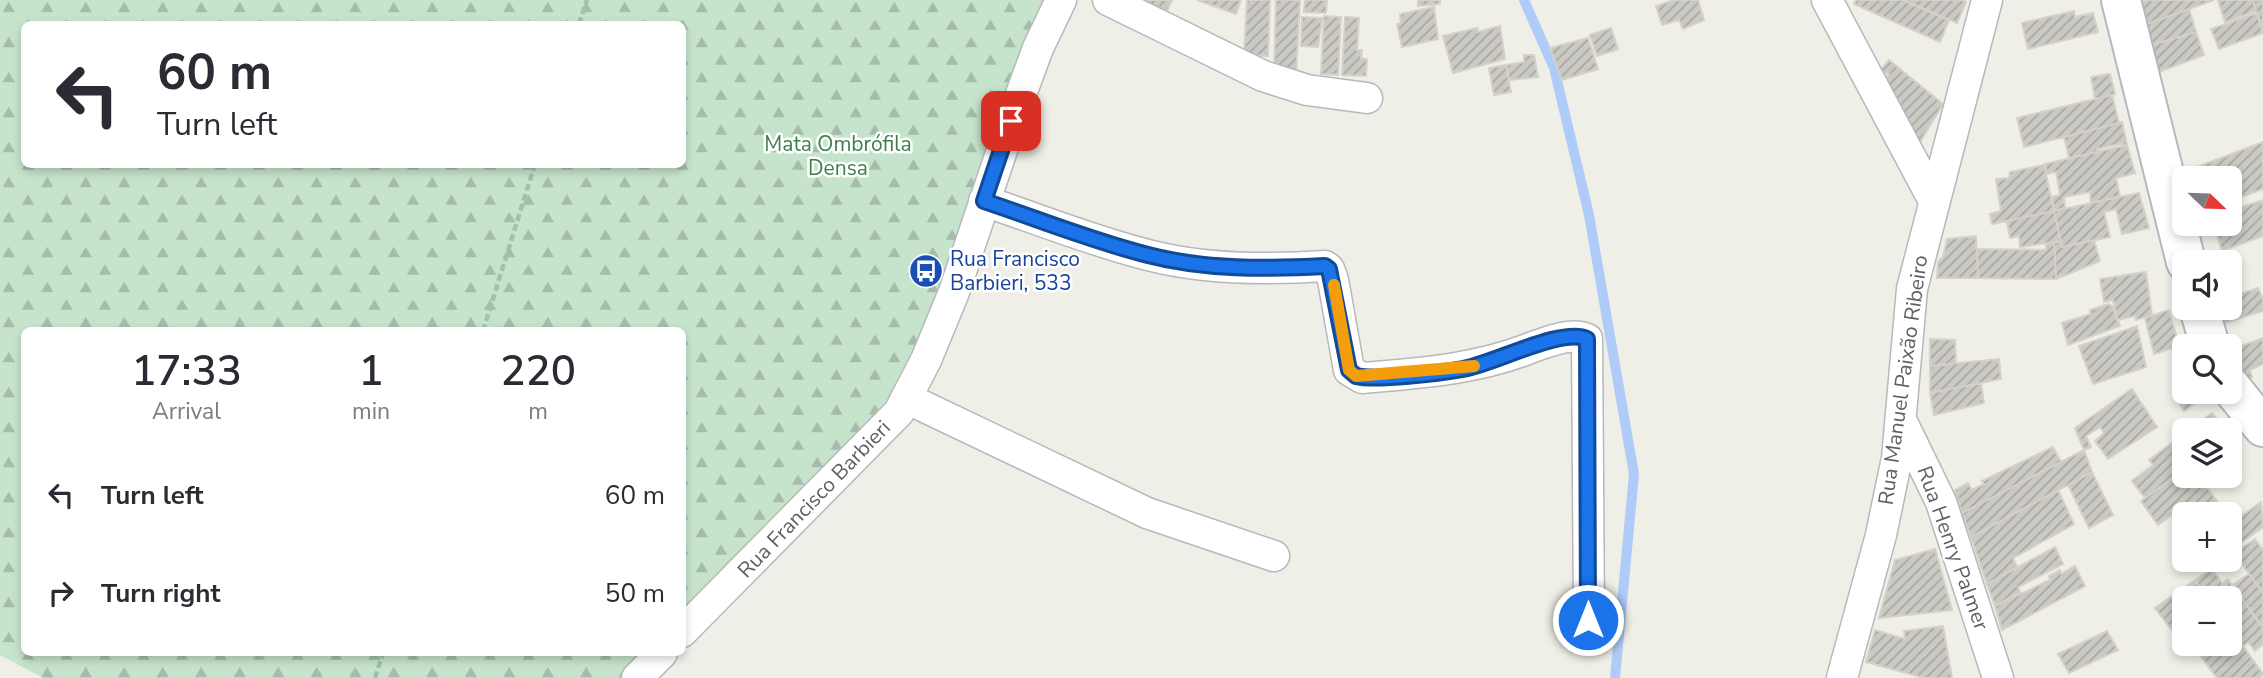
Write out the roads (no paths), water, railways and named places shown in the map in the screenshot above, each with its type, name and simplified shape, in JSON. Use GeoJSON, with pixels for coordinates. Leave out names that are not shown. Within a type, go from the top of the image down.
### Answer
{"type":"FeatureCollection","features":[{"type":"Feature","properties":{"kind":"main road"},"geometry":{"type":"LineString","coordinates":[[2121,0],[2183,250]]}},
{"type":"Feature","properties":{"kind":"main road"},"geometry":{"type":"LineString","coordinates":[[2242,401],[2263,427]]}},
{"type":"Feature","properties":{"kind":"street","name":"Rua Francisco Barbieri"},"geometry":{"type":"LineString","coordinates":[[686,628],[885,429],[906,398],[926,360],[954,292],[1038,48],[1061,0]]}},
{"type":"Feature","properties":{"kind":"street"},"geometry":{"type":"LineString","coordinates":[[1108,0],[1263,76],[1307,90],[1367,98]]}},
{"type":"Feature","properties":{"kind":"street"},"geometry":{"type":"LineString","coordinates":[[1827,0],[1934,201]]}},
{"type":"Feature","properties":{"kind":"street","name":"Rua Manuel Paixão Ribeiro"},"geometry":{"type":"LineString","coordinates":[[1842,678],[1881,535],[1901,420],[1912,289],[1987,0]]}},
{"type":"Feature","properties":{"kind":"street"},"geometry":{"type":"LineString","coordinates":[[984,201],[1149,256],[1290,270],[1325,266],[1329,269],[1338,302],[1349,370],[1362,377],[1464,369],[1549,342],[1571,337],[1587,339],[1588,620]]}},
{"type":"Feature","properties":{"kind":"street"},"geometry":{"type":"LineString","coordinates":[[906,398],[1147,513],[1274,556]]}},
{"type":"Feature","properties":{"kind":"street","name":"Rua Henry Palmer"},"geometry":{"type":"LineString","coordinates":[[1901,420],[1941,502],[1998,678]]}},
{"type":"Feature","properties":{"kind":"street"},"geometry":{"type":"LineString","coordinates":[[637,678],[659,656]]}},
{"type":"Feature","properties":{"kind":"waterway"},"geometry":{"type":"LineString","coordinates":[[1524,0],[1554,68],[1589,215],[1634,474],[1615,678]]}},
{"type":"Feature","properties":{"kind":"place","name":"Rua Francisco Barbieri, 533"},"geometry":{"type":"Point","coordinates":[926,271]}},
{"type":"Feature","properties":{"kind":"park label","name":"Mata Ombrófila Densa"},"geometry":{"type":"Point","coordinates":[838,156]}}]}
